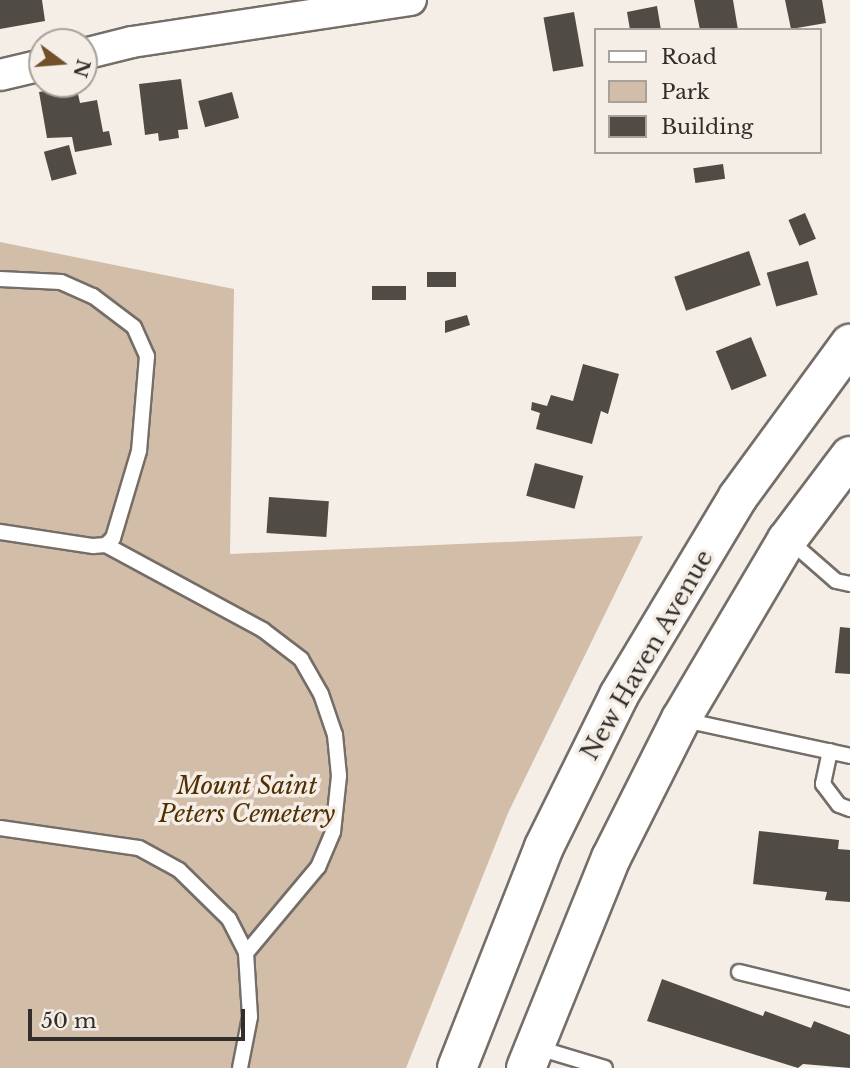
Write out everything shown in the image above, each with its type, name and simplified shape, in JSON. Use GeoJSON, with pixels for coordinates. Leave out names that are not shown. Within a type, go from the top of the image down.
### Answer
{"type":"FeatureCollection","features":[{"type":"Feature","properties":{"kind":"highway","name":"New Haven Avenue"},"geometry":{"type":"LineString","coordinates":[[457,1068],[544,847],[619,695],[738,497],[850,344]]}},
{"type":"Feature","properties":{"kind":"highway"},"geometry":{"type":"LineString","coordinates":[[530,1057],[611,858],[681,719],[788,539],[850,456]]}},
{"type":"Feature","properties":{"kind":"street"},"geometry":{"type":"LineString","coordinates":[[98,50],[132,42],[411,0]]}},
{"type":"Feature","properties":{"kind":"street"},"geometry":{"type":"LineString","coordinates":[[0,75],[28,68]]}},
{"type":"Feature","properties":{"kind":"lane"},"geometry":{"type":"LineString","coordinates":[[0,279],[61,282],[93,296],[134,327],[147,356],[139,451],[126,502],[106,545]]}},
{"type":"Feature","properties":{"kind":"lane"},"geometry":{"type":"LineString","coordinates":[[0,532],[106,545],[263,630],[300,659],[321,694],[335,735],[339,776],[333,832],[318,867],[246,953]]}},
{"type":"Feature","properties":{"kind":"lane"},"geometry":{"type":"LineString","coordinates":[[788,539],[836,581],[850,584]]}},
{"type":"Feature","properties":{"kind":"lane"},"geometry":{"type":"LineString","coordinates":[[681,719],[850,755]]}},
{"type":"Feature","properties":{"kind":"lane"},"geometry":{"type":"LineString","coordinates":[[830,751],[823,785],[839,805],[850,809]]}},
{"type":"Feature","properties":{"kind":"lane"},"geometry":{"type":"LineString","coordinates":[[0,828],[139,848],[179,870],[229,919],[246,953],[250,1017],[240,1068]]}},
{"type":"Feature","properties":{"kind":"lane"},"geometry":{"type":"LineString","coordinates":[[739,972],[850,999]]}},
{"type":"Feature","properties":{"kind":"lane"},"geometry":{"type":"LineString","coordinates":[[530,1057],[605,1068]]}},
{"type":"Feature","properties":{"kind":"green space","name":"Mount Saint Peters Cemetery"},"geometry":{"type":"Polygon","coordinates":[[[0,242],[234,289],[230,554],[643,536],[508,813],[406,1068],[0,1068],[0,242]]]}},
{"type":"Feature","properties":{"kind":"building"},"geometry":{"type":"Polygon","coordinates":[[[0,0],[42,0],[45,21],[0,29],[0,0]]]}},
{"type":"Feature","properties":{"kind":"building"},"geometry":{"type":"Polygon","coordinates":[[[694,0],[733,0],[738,28],[700,28],[694,0]]]}},
{"type":"Feature","properties":{"kind":"building"},"geometry":{"type":"Polygon","coordinates":[[[785,0],[822,0],[826,23],[791,28],[785,0]]]}},
{"type":"Feature","properties":{"kind":"building"},"geometry":{"type":"Polygon","coordinates":[[[657,6],[661,28],[630,28],[627,12],[657,6]]]}},
{"type":"Feature","properties":{"kind":"building"},"geometry":{"type":"Polygon","coordinates":[[[574,12],[584,66],[553,72],[543,17],[574,12]]]}},
{"type":"Feature","properties":{"kind":"building"},"geometry":{"type":"Polygon","coordinates":[[[181,79],[188,129],[178,130],[179,138],[159,141],[158,133],[145,135],[139,84],[181,79]]]}},
{"type":"Feature","properties":{"kind":"building"},"geometry":{"type":"Polygon","coordinates":[[[232,92],[239,118],[205,127],[198,101],[232,92]]]}},
{"type":"Feature","properties":{"kind":"building"},"geometry":{"type":"Polygon","coordinates":[[[40,98],[79,98],[80,103],[97,100],[103,132],[109,131],[112,145],[75,152],[72,137],[47,138],[40,98]]]}},
{"type":"Feature","properties":{"kind":"building"},"geometry":{"type":"Polygon","coordinates":[[[69,145],[77,174],[52,181],[44,152],[69,145]]]}},
{"type":"Feature","properties":{"kind":"building"},"geometry":{"type":"Polygon","coordinates":[[[723,164],[725,179],[695,183],[693,168],[723,164]]]}},
{"type":"Feature","properties":{"kind":"building"},"geometry":{"type":"Polygon","coordinates":[[[805,213],[816,239],[799,246],[788,220],[805,213]]]}},
{"type":"Feature","properties":{"kind":"building"},"geometry":{"type":"Polygon","coordinates":[[[749,251],[761,285],[686,311],[674,277],[749,251]]]}},
{"type":"Feature","properties":{"kind":"building"},"geometry":{"type":"Polygon","coordinates":[[[808,261],[818,295],[776,306],[767,273],[808,261]]]}},
{"type":"Feature","properties":{"kind":"building"},"geometry":{"type":"Polygon","coordinates":[[[427,272],[456,272],[456,287],[427,287],[427,272]]]}},
{"type":"Feature","properties":{"kind":"building"},"geometry":{"type":"Polygon","coordinates":[[[372,286],[406,286],[406,300],[372,300],[372,286]]]}},
{"type":"Feature","properties":{"kind":"building"},"geometry":{"type":"Polygon","coordinates":[[[467,315],[470,325],[445,333],[445,321],[467,315]]]}},
{"type":"Feature","properties":{"kind":"building"},"geometry":{"type":"Polygon","coordinates":[[[751,337],[767,376],[732,390],[716,351],[751,337]]]}},
{"type":"Feature","properties":{"kind":"building"},"geometry":{"type":"Polygon","coordinates":[[[583,364],[619,374],[608,414],[601,411],[592,444],[536,429],[540,413],[531,410],[532,402],[547,406],[551,395],[573,401],[583,364]]]}},
{"type":"Feature","properties":{"kind":"building"},"geometry":{"type":"Polygon","coordinates":[[[535,463],[583,476],[574,509],[526,496],[535,463]]]}},
{"type":"Feature","properties":{"kind":"building"},"geometry":{"type":"Polygon","coordinates":[[[269,497],[329,501],[326,537],[266,533],[269,497]]]}},
{"type":"Feature","properties":{"kind":"building"},"geometry":{"type":"Polygon","coordinates":[[[840,627],[850,628],[850,674],[835,673],[840,627]]]}},
{"type":"Feature","properties":{"kind":"building"},"geometry":{"type":"Polygon","coordinates":[[[759,831],[839,840],[838,849],[850,850],[850,902],[825,900],[827,892],[753,884],[759,831]]]}},
{"type":"Feature","properties":{"kind":"building"},"geometry":{"type":"Polygon","coordinates":[[[662,979],[763,1016],[765,1011],[811,1028],[814,1021],[850,1035],[850,1068],[803,1064],[798,1068],[647,1021],[662,979]]]}}]}
